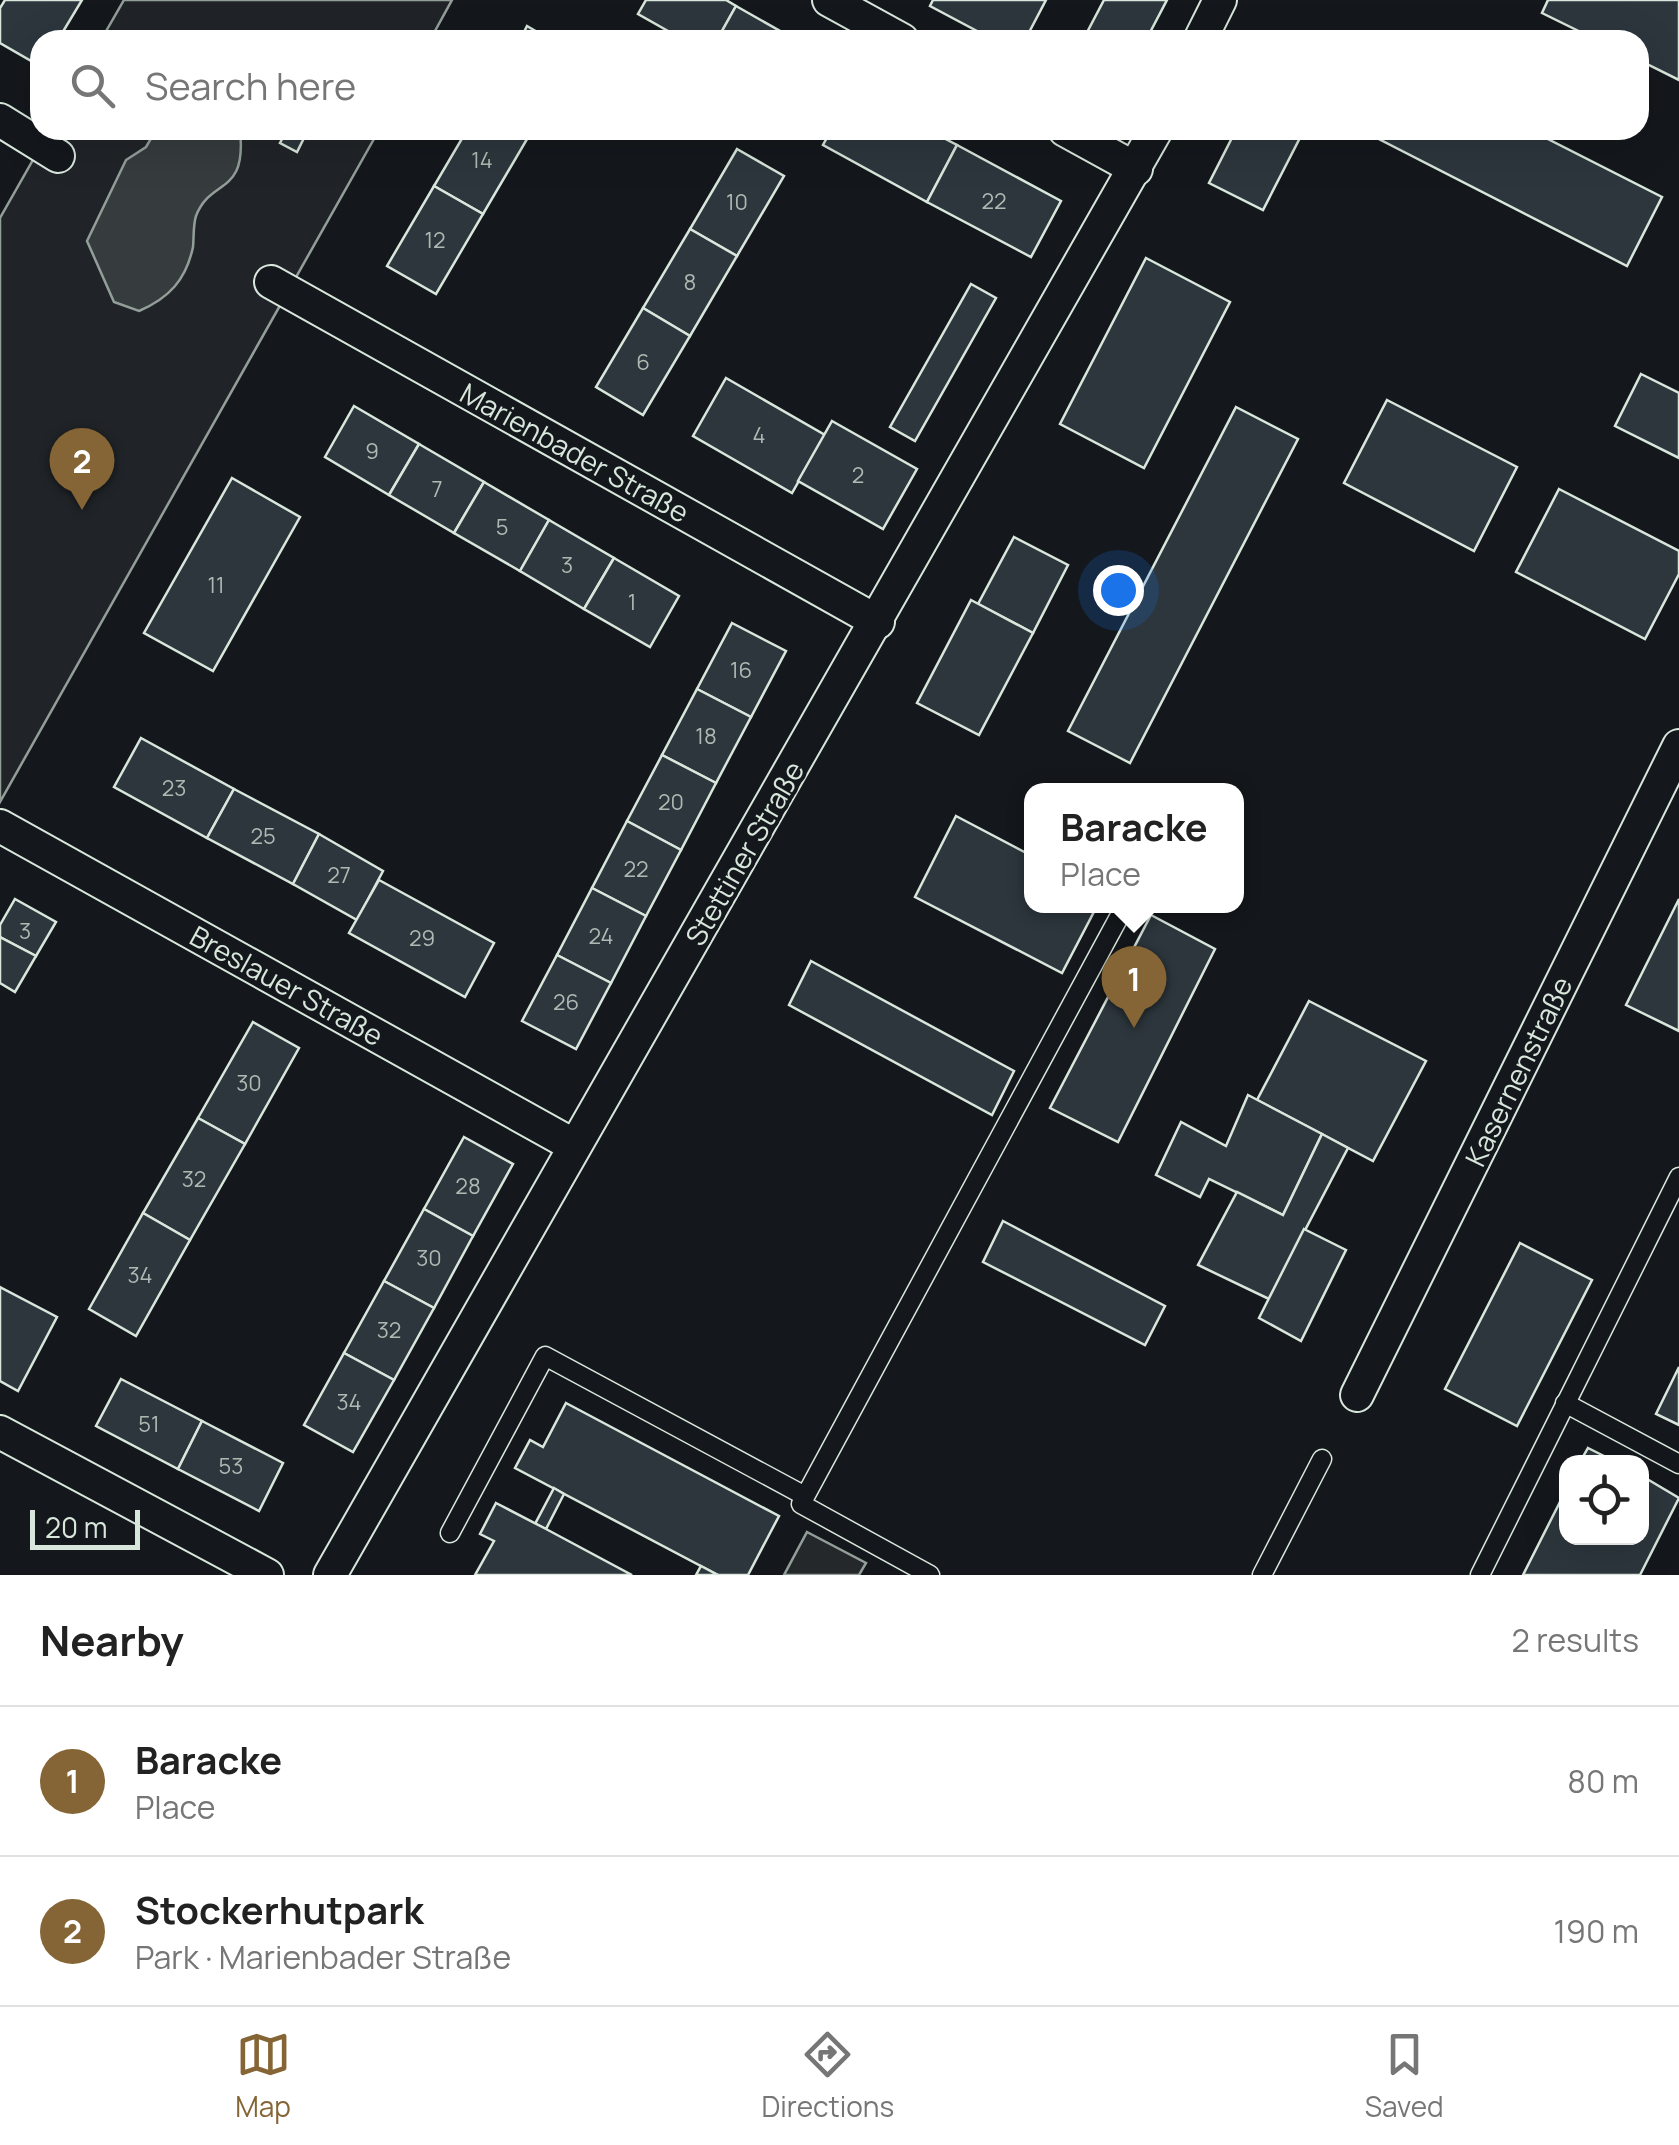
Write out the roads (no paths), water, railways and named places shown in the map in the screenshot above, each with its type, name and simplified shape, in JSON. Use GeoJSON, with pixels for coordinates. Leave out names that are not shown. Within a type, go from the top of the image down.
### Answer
{"type":"FeatureCollection","features":[{"type":"Feature","properties":{"kind":"street"},"geometry":{"type":"LineString","coordinates":[[830,0],[884,30]]}},
{"type":"Feature","properties":{"kind":"street"},"geometry":{"type":"LineString","coordinates":[[1205,30],[1220,0]]}},
{"type":"Feature","properties":{"kind":"street"},"geometry":{"type":"LineString","coordinates":[[0,120],[30,139]]}},
{"type":"Feature","properties":{"kind":"street"},"geometry":{"type":"LineString","coordinates":[[32,140],[58,156]]}},
{"type":"Feature","properties":{"kind":"street"},"geometry":{"type":"LineString","coordinates":[[1083,140],[1136,169]]}},
{"type":"Feature","properties":{"kind":"street","name":"Stettiner Straße"},"geometry":{"type":"LineString","coordinates":[[330,1575],[1151,140]]}},
{"type":"Feature","properties":{"kind":"street","name":"Marienbader Straße"},"geometry":{"type":"LineString","coordinates":[[271,282],[878,622]]}},
{"type":"Feature","properties":{"kind":"street","name":"Kasernenstraße"},"geometry":{"type":"LineString","coordinates":[[1357,1396],[1679,746]]}},
{"type":"Feature","properties":{"kind":"street","name":"Breslauer Straße"},"geometry":{"type":"LineString","coordinates":[[3,834],[574,1145]]}},
{"type":"Feature","properties":{"kind":"street"},"geometry":{"type":"LineString","coordinates":[[0,1432],[266,1575]]}},
{"type":"Feature","properties":{"kind":"lane"},"geometry":{"type":"LineString","coordinates":[[930,1575],[801,1504],[1121,913]]}},
{"type":"Feature","properties":{"kind":"lane"},"geometry":{"type":"LineString","coordinates":[[1480,1575],[1679,1177]]}},
{"type":"Feature","properties":{"kind":"lane"},"geometry":{"type":"LineString","coordinates":[[450,1533],[546,1356],[806,1496]]}},
{"type":"Feature","properties":{"kind":"lane"},"geometry":{"type":"LineString","coordinates":[[1565,1404],[1679,1464]]}},
{"type":"Feature","properties":{"kind":"lane"},"geometry":{"type":"LineString","coordinates":[[1262,1575],[1322,1459]]}},
{"type":"Feature","properties":{"kind":"place","name":"Stockerhutpark"},"geometry":{"type":"Point","coordinates":[82,510]}},
{"type":"Feature","properties":{"kind":"place","name":"Baracke"},"geometry":{"type":"Point","coordinates":[1134,1028]}}]}
